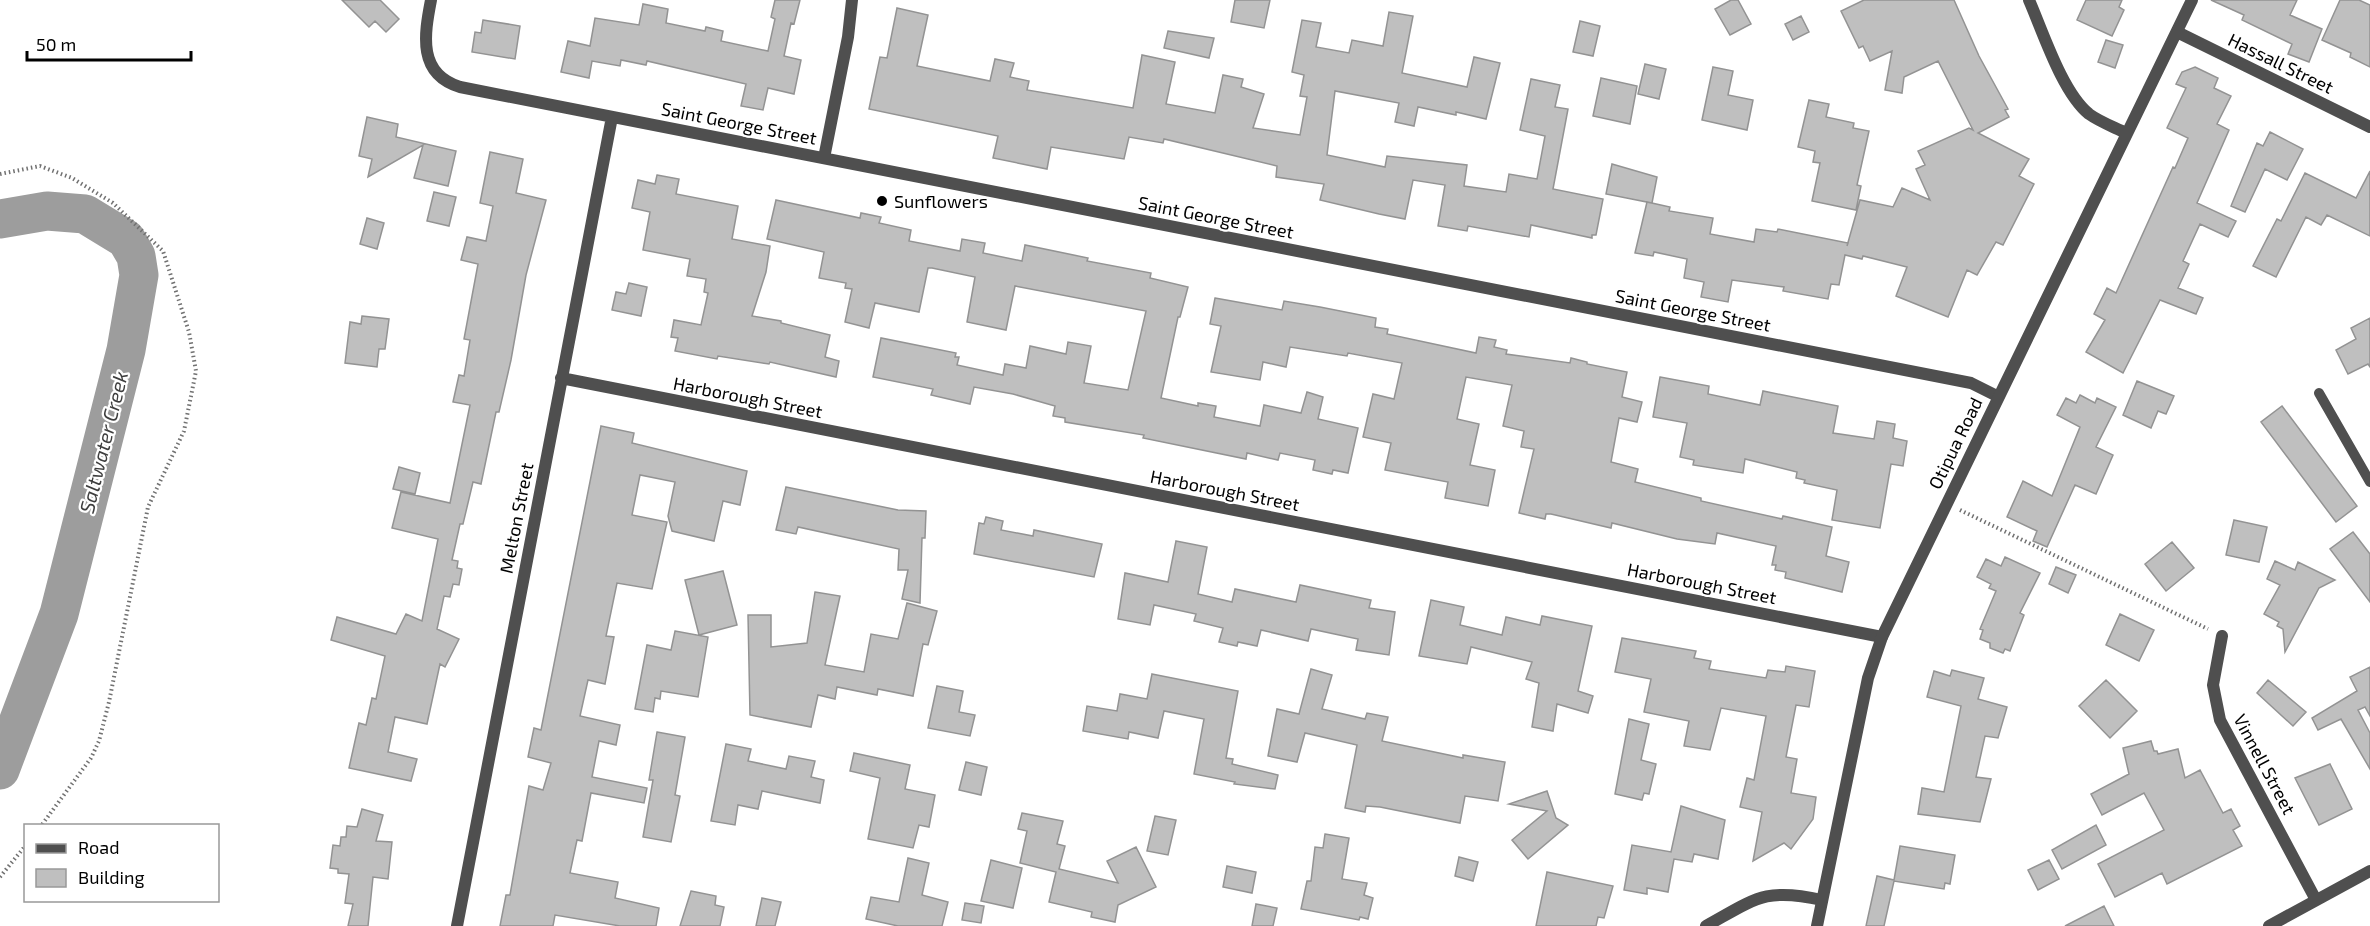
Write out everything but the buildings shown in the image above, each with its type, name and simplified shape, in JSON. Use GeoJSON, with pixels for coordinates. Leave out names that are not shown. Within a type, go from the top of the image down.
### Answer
{"type":"FeatureCollection","features":[{"type":"Feature","properties":{"kind":"street","name":"Saint George Street"},"geometry":{"type":"LineString","coordinates":[[431,0],[426,42],[432,67],[439,78],[460,87],[1971,383],[1997,396]]}},
{"type":"Feature","properties":{"kind":"street"},"geometry":{"type":"LineString","coordinates":[[824,158],[848,37],[852,0]]}},
{"type":"Feature","properties":{"kind":"street"},"geometry":{"type":"LineString","coordinates":[[2029,0],[2059,67],[2079,104],[2099,120],[2126,133]]}},
{"type":"Feature","properties":{"kind":"street","name":"Otipua Road"},"geometry":{"type":"LineString","coordinates":[[1817,926],[1868,678],[1882,637],[1997,396],[2192,0]]}},
{"type":"Feature","properties":{"kind":"street","name":"Hassall Street"},"geometry":{"type":"LineString","coordinates":[[2177,32],[2370,127]]}},
{"type":"Feature","properties":{"kind":"street","name":"Melton Street"},"geometry":{"type":"LineString","coordinates":[[457,926],[612,117]]}},
{"type":"Feature","properties":{"kind":"street","name":"Harborough Street"},"geometry":{"type":"LineString","coordinates":[[561,378],[1882,637]]}},
{"type":"Feature","properties":{"kind":"street","name":"Vinnell Street"},"geometry":{"type":"LineString","coordinates":[[2222,636],[2214,685],[2220,720],[2316,900]]}},
{"type":"Feature","properties":{"kind":"street"},"geometry":{"type":"LineString","coordinates":[[2269,926],[2370,871]]}},
{"type":"Feature","properties":{"kind":"street"},"geometry":{"type":"LineString","coordinates":[[1706,926],[1770,894],[1794,894],[1822,900]]}},
{"type":"Feature","properties":{"kind":"lane"},"geometry":{"type":"LineString","coordinates":[[2319,393],[2370,482]]}},
{"type":"Feature","properties":{"kind":"path"},"geometry":{"type":"LineString","coordinates":[[0,174],[40,166],[72,178],[113,203],[163,251],[189,332],[196,371],[184,430],[148,507],[99,741],[91,758],[43,824]]}},
{"type":"Feature","properties":{"kind":"path"},"geometry":{"type":"LineString","coordinates":[[1946,504],[2222,636]]}},
{"type":"Feature","properties":{"kind":"path"},"geometry":{"type":"LineString","coordinates":[[0,877],[24,847]]}},
{"type":"Feature","properties":{"kind":"waterway","name":"Saltwater Creek"},"geometry":{"type":"LineString","coordinates":[[0,219],[47,211],[85,214],[126,239],[136,256],[139,275],[126,350],[59,614],[0,770]]}},
{"type":"Feature","properties":{"kind":"place","name":"Sunflowers"},"geometry":{"type":"Point","coordinates":[882,201]}}]}
